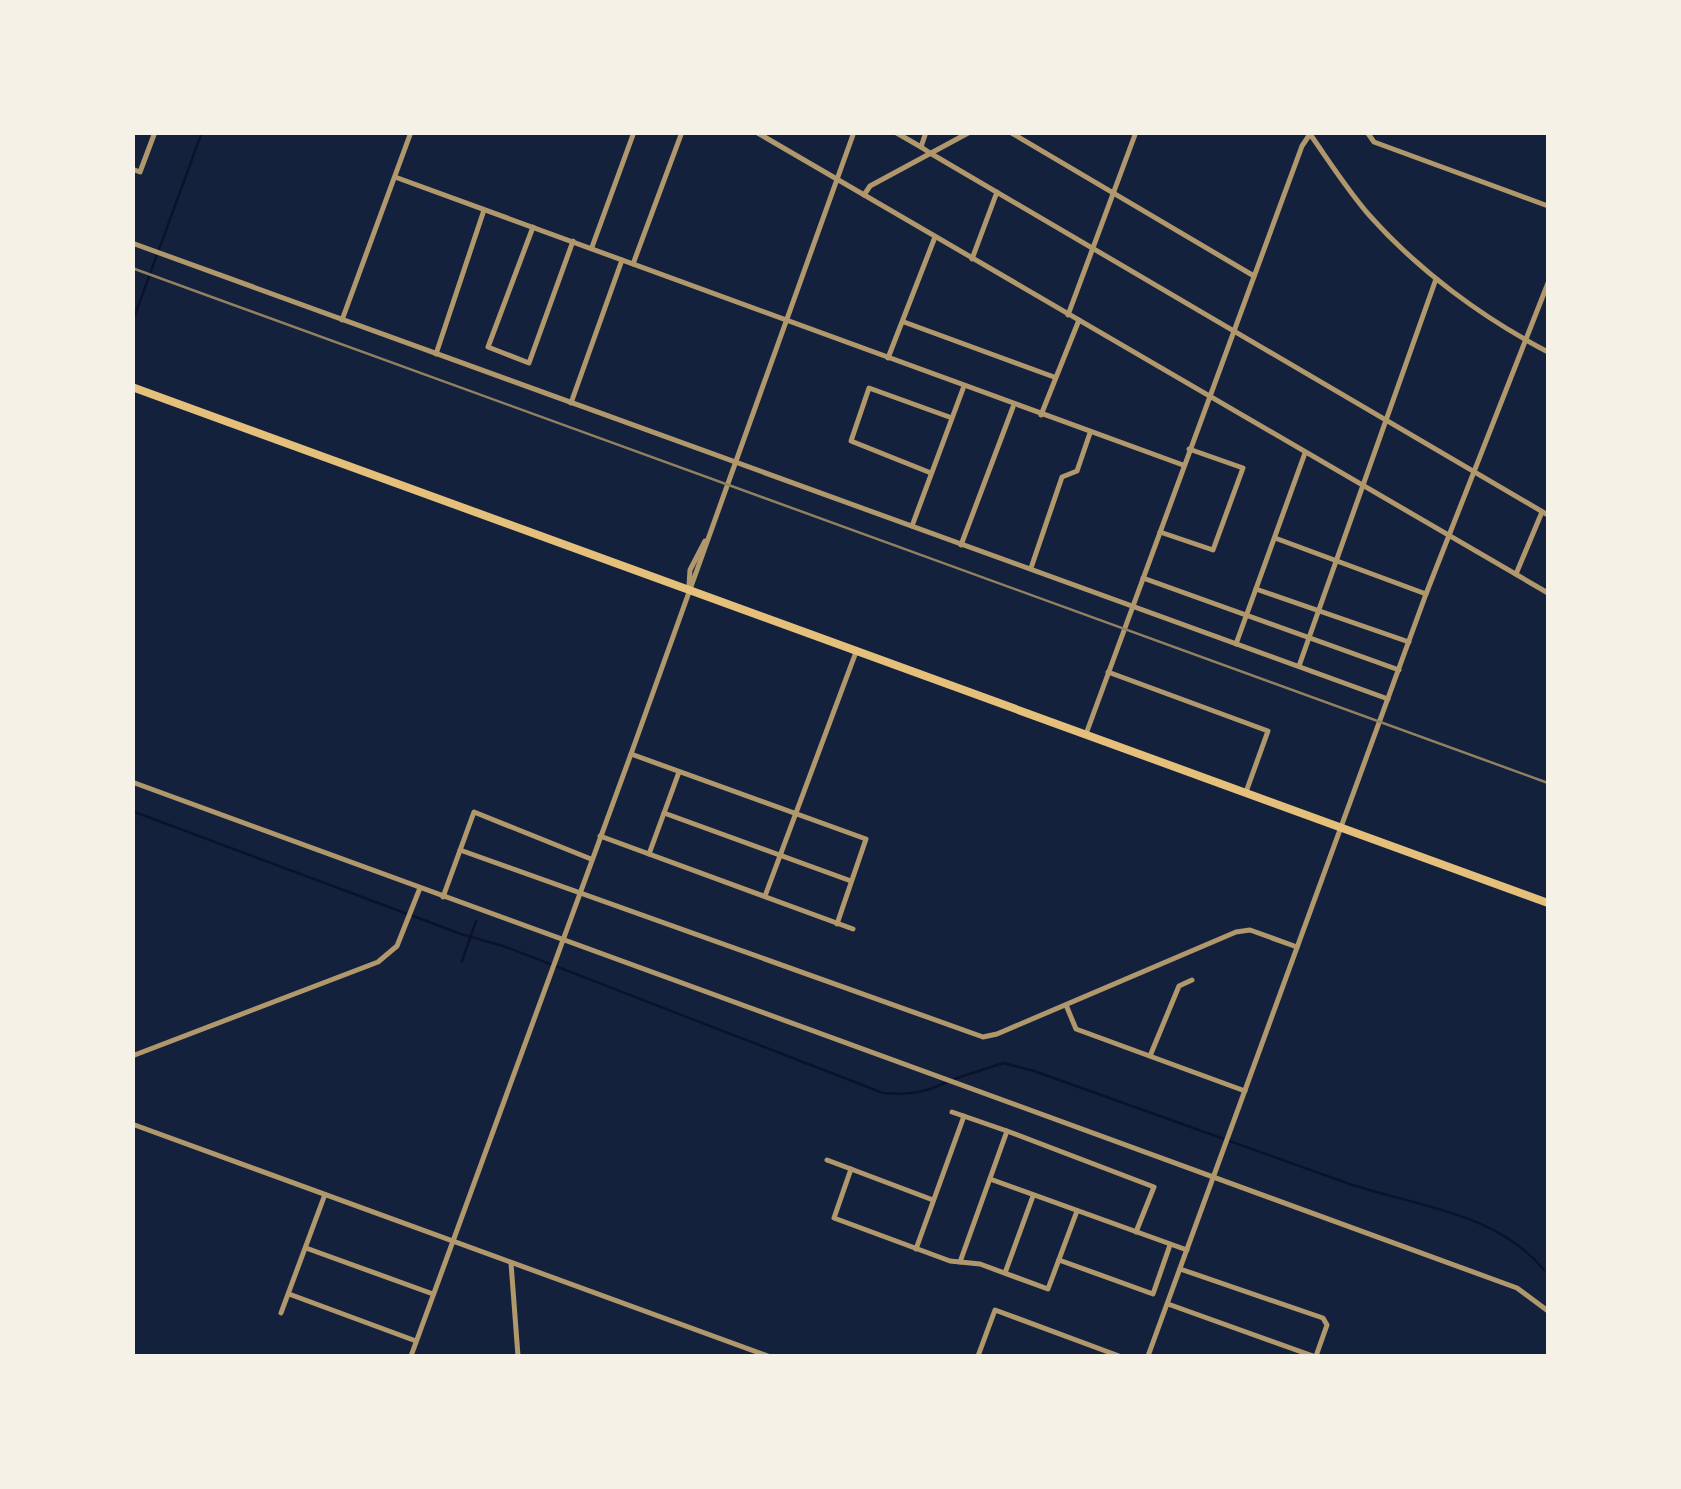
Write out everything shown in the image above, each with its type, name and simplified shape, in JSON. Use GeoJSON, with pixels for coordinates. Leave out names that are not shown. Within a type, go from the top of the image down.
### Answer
{"type":"FeatureCollection","features":[{"type":"Feature","properties":{"kind":"highway"},"geometry":{"type":"LineString","coordinates":[[132,388],[1548,903]]}},
{"type":"Feature","properties":{"kind":"street"},"geometry":{"type":"LineString","coordinates":[[132,169],[140,172],[155,132]]}},
{"type":"Feature","properties":{"kind":"street"},"geometry":{"type":"LineString","coordinates":[[342,320],[411,132]]}},
{"type":"Feature","properties":{"kind":"street"},"geometry":{"type":"LineString","coordinates":[[591,248],[634,132]]}},
{"type":"Feature","properties":{"kind":"street"},"geometry":{"type":"LineString","coordinates":[[633,264],[682,132]]}},
{"type":"Feature","properties":{"kind":"street"},"geometry":{"type":"LineString","coordinates":[[756,132],[1548,593]]}},
{"type":"Feature","properties":{"kind":"street"},"geometry":{"type":"LineString","coordinates":[[411,1356],[854,132]]}},
{"type":"Feature","properties":{"kind":"street"},"geometry":{"type":"LineString","coordinates":[[895,132],[1546,513],[1516,574]]}},
{"type":"Feature","properties":{"kind":"street"},"geometry":{"type":"LineString","coordinates":[[921,147],[926,132]]}},
{"type":"Feature","properties":{"kind":"street"},"geometry":{"type":"LineString","coordinates":[[864,195],[870,186],[970,132]]}},
{"type":"Feature","properties":{"kind":"street"},"geometry":{"type":"LineString","coordinates":[[1010,132],[1254,276]]}},
{"type":"Feature","properties":{"kind":"street"},"geometry":{"type":"LineString","coordinates":[[1068,315],[1136,132]]}},
{"type":"Feature","properties":{"kind":"street"},"geometry":{"type":"LineString","coordinates":[[1367,132],[1374,142],[1548,206]]}},
{"type":"Feature","properties":{"kind":"street"},"geometry":{"type":"LineString","coordinates":[[1086,734],[1310,133],[1370,216],[1436,279],[1548,352]]}},
{"type":"Feature","properties":{"kind":"street"},"geometry":{"type":"LineString","coordinates":[[395,176],[1183,466]]}},
{"type":"Feature","properties":{"kind":"street"},"geometry":{"type":"LineString","coordinates":[[972,258],[997,192]]}},
{"type":"Feature","properties":{"kind":"street"},"geometry":{"type":"LineString","coordinates":[[436,354],[484,209]]}},
{"type":"Feature","properties":{"kind":"street"},"geometry":{"type":"LineString","coordinates":[[533,227],[488,347],[529,362],[573,242]]}},
{"type":"Feature","properties":{"kind":"street"},"geometry":{"type":"LineString","coordinates":[[888,358],[935,237]]}},
{"type":"Feature","properties":{"kind":"street"},"geometry":{"type":"LineString","coordinates":[[132,243],[1388,699]]}},
{"type":"Feature","properties":{"kind":"street"},"geometry":{"type":"LineString","coordinates":[[572,403],[622,260]]}},
{"type":"Feature","properties":{"kind":"street"},"geometry":{"type":"LineString","coordinates":[[1299,666],[1436,279]]}},
{"type":"Feature","properties":{"kind":"street"},"geometry":{"type":"LineString","coordinates":[[1148,1356],[1426,594],[1548,284]]}},
{"type":"Feature","properties":{"kind":"street"},"geometry":{"type":"LineString","coordinates":[[1041,415],[1079,320]]}},
{"type":"Feature","properties":{"kind":"street"},"geometry":{"type":"LineString","coordinates":[[904,322],[1054,377]]}},
{"type":"Feature","properties":{"kind":"street"},"geometry":{"type":"LineString","coordinates":[[912,526],[964,386]]}},
{"type":"Feature","properties":{"kind":"street"},"geometry":{"type":"LineString","coordinates":[[931,473],[850,441],[869,388],[952,418]]}},
{"type":"Feature","properties":{"kind":"street"},"geometry":{"type":"LineString","coordinates":[[962,544],[1014,406]]}},
{"type":"Feature","properties":{"kind":"street"},"geometry":{"type":"LineString","coordinates":[[1030,569],[1062,478],[1077,471],[1090,433]]}},
{"type":"Feature","properties":{"kind":"street"},"geometry":{"type":"LineString","coordinates":[[1160,532],[1212,550],[1243,468],[1190,449]]}},
{"type":"Feature","properties":{"kind":"street"},"geometry":{"type":"LineString","coordinates":[[1236,644],[1305,454]]}},
{"type":"Feature","properties":{"kind":"street"},"geometry":{"type":"LineString","coordinates":[[1275,538],[1426,594]]}},
{"type":"Feature","properties":{"kind":"street"},"geometry":{"type":"LineString","coordinates":[[1142,578],[1399,670]]}},
{"type":"Feature","properties":{"kind":"street"},"geometry":{"type":"LineString","coordinates":[[1256,589],[1409,642]]}},
{"type":"Feature","properties":{"kind":"street"},"geometry":{"type":"LineString","coordinates":[[765,896],[856,652]]}},
{"type":"Feature","properties":{"kind":"street"},"geometry":{"type":"LineString","coordinates":[[1108,672],[1268,731],[1246,792]]}},
{"type":"Feature","properties":{"kind":"street"},"geometry":{"type":"LineString","coordinates":[[631,754],[866,839],[837,924]]}},
{"type":"Feature","properties":{"kind":"street"},"geometry":{"type":"LineString","coordinates":[[649,854],[679,771]]}},
{"type":"Feature","properties":{"kind":"street"},"geometry":{"type":"LineString","coordinates":[[132,782],[1516,1288],[1548,1311]]}},
{"type":"Feature","properties":{"kind":"street"},"geometry":{"type":"LineString","coordinates":[[444,897],[474,812],[591,858]]}},
{"type":"Feature","properties":{"kind":"street"},"geometry":{"type":"LineString","coordinates":[[664,813],[851,881]]}},
{"type":"Feature","properties":{"kind":"street"},"geometry":{"type":"LineString","coordinates":[[600,836],[853,929]]}},
{"type":"Feature","properties":{"kind":"street"},"geometry":{"type":"LineString","coordinates":[[460,850],[972,1034],[997,1034],[1236,932],[1250,930],[1297,946]]}},
{"type":"Feature","properties":{"kind":"street"},"geometry":{"type":"LineString","coordinates":[[132,1056],[378,962],[397,946],[420,888]]}},
{"type":"Feature","properties":{"kind":"street"},"geometry":{"type":"LineString","coordinates":[[1150,1056],[1179,986],[1192,980]]}},
{"type":"Feature","properties":{"kind":"street"},"geometry":{"type":"LineString","coordinates":[[1066,1004],[1076,1030],[1245,1091]]}},
{"type":"Feature","properties":{"kind":"street"},"geometry":{"type":"LineString","coordinates":[[952,1112],[1154,1187],[1136,1232]]}},
{"type":"Feature","properties":{"kind":"street"},"geometry":{"type":"LineString","coordinates":[[916,1249],[964,1116]]}},
{"type":"Feature","properties":{"kind":"street"},"geometry":{"type":"LineString","coordinates":[[132,1124],[745,1353],[768,1356]]}},
{"type":"Feature","properties":{"kind":"street"},"geometry":{"type":"LineString","coordinates":[[960,1262],[1007,1131]]}},
{"type":"Feature","properties":{"kind":"street"},"geometry":{"type":"LineString","coordinates":[[827,1160],[933,1200]]}},
{"type":"Feature","properties":{"kind":"street"},"geometry":{"type":"LineString","coordinates":[[852,1169],[834,1218],[916,1249],[980,1264],[1048,1290],[1076,1212]]}},
{"type":"Feature","properties":{"kind":"street"},"geometry":{"type":"LineString","coordinates":[[990,1179],[1186,1250]]}},
{"type":"Feature","properties":{"kind":"street"},"geometry":{"type":"LineString","coordinates":[[1005,1274],[1033,1196]]}},
{"type":"Feature","properties":{"kind":"street"},"geometry":{"type":"LineString","coordinates":[[282,1313],[324,1197]]}},
{"type":"Feature","properties":{"kind":"street"},"geometry":{"type":"LineString","coordinates":[[1059,1260],[1153,1294],[1170,1245]]}},
{"type":"Feature","properties":{"kind":"street"},"geometry":{"type":"LineString","coordinates":[[306,1248],[433,1294]]}},
{"type":"Feature","properties":{"kind":"street"},"geometry":{"type":"LineString","coordinates":[[511,1263],[518,1356]]}},
{"type":"Feature","properties":{"kind":"street"},"geometry":{"type":"LineString","coordinates":[[1168,1304],[1314,1356],[1327,1325],[1323,1318],[1180,1269]]}},
{"type":"Feature","properties":{"kind":"street"},"geometry":{"type":"LineString","coordinates":[[289,1294],[416,1342]]}},
{"type":"Feature","properties":{"kind":"street"},"geometry":{"type":"LineString","coordinates":[[978,1356],[995,1310],[1120,1356]]}},
{"type":"Feature","properties":{"kind":"waterway"},"geometry":{"type":"LineString","coordinates":[[132,323],[202,132]]}},
{"type":"Feature","properties":{"kind":"waterway"},"geometry":{"type":"LineString","coordinates":[[132,811],[461,934],[506,947],[883,1093],[916,1092],[947,1082]]}},
{"type":"Feature","properties":{"kind":"waterway"},"geometry":{"type":"LineString","coordinates":[[462,961],[476,921]]}},
{"type":"Feature","properties":{"kind":"waterway"},"geometry":{"type":"LineString","coordinates":[[954,1079],[1003,1063],[1034,1071],[1344,1182],[1478,1223],[1524,1250],[1544,1270]]}},
{"type":"Feature","properties":{"kind":"railway"},"geometry":{"type":"LineString","coordinates":[[132,268],[1548,783]]}}]}
